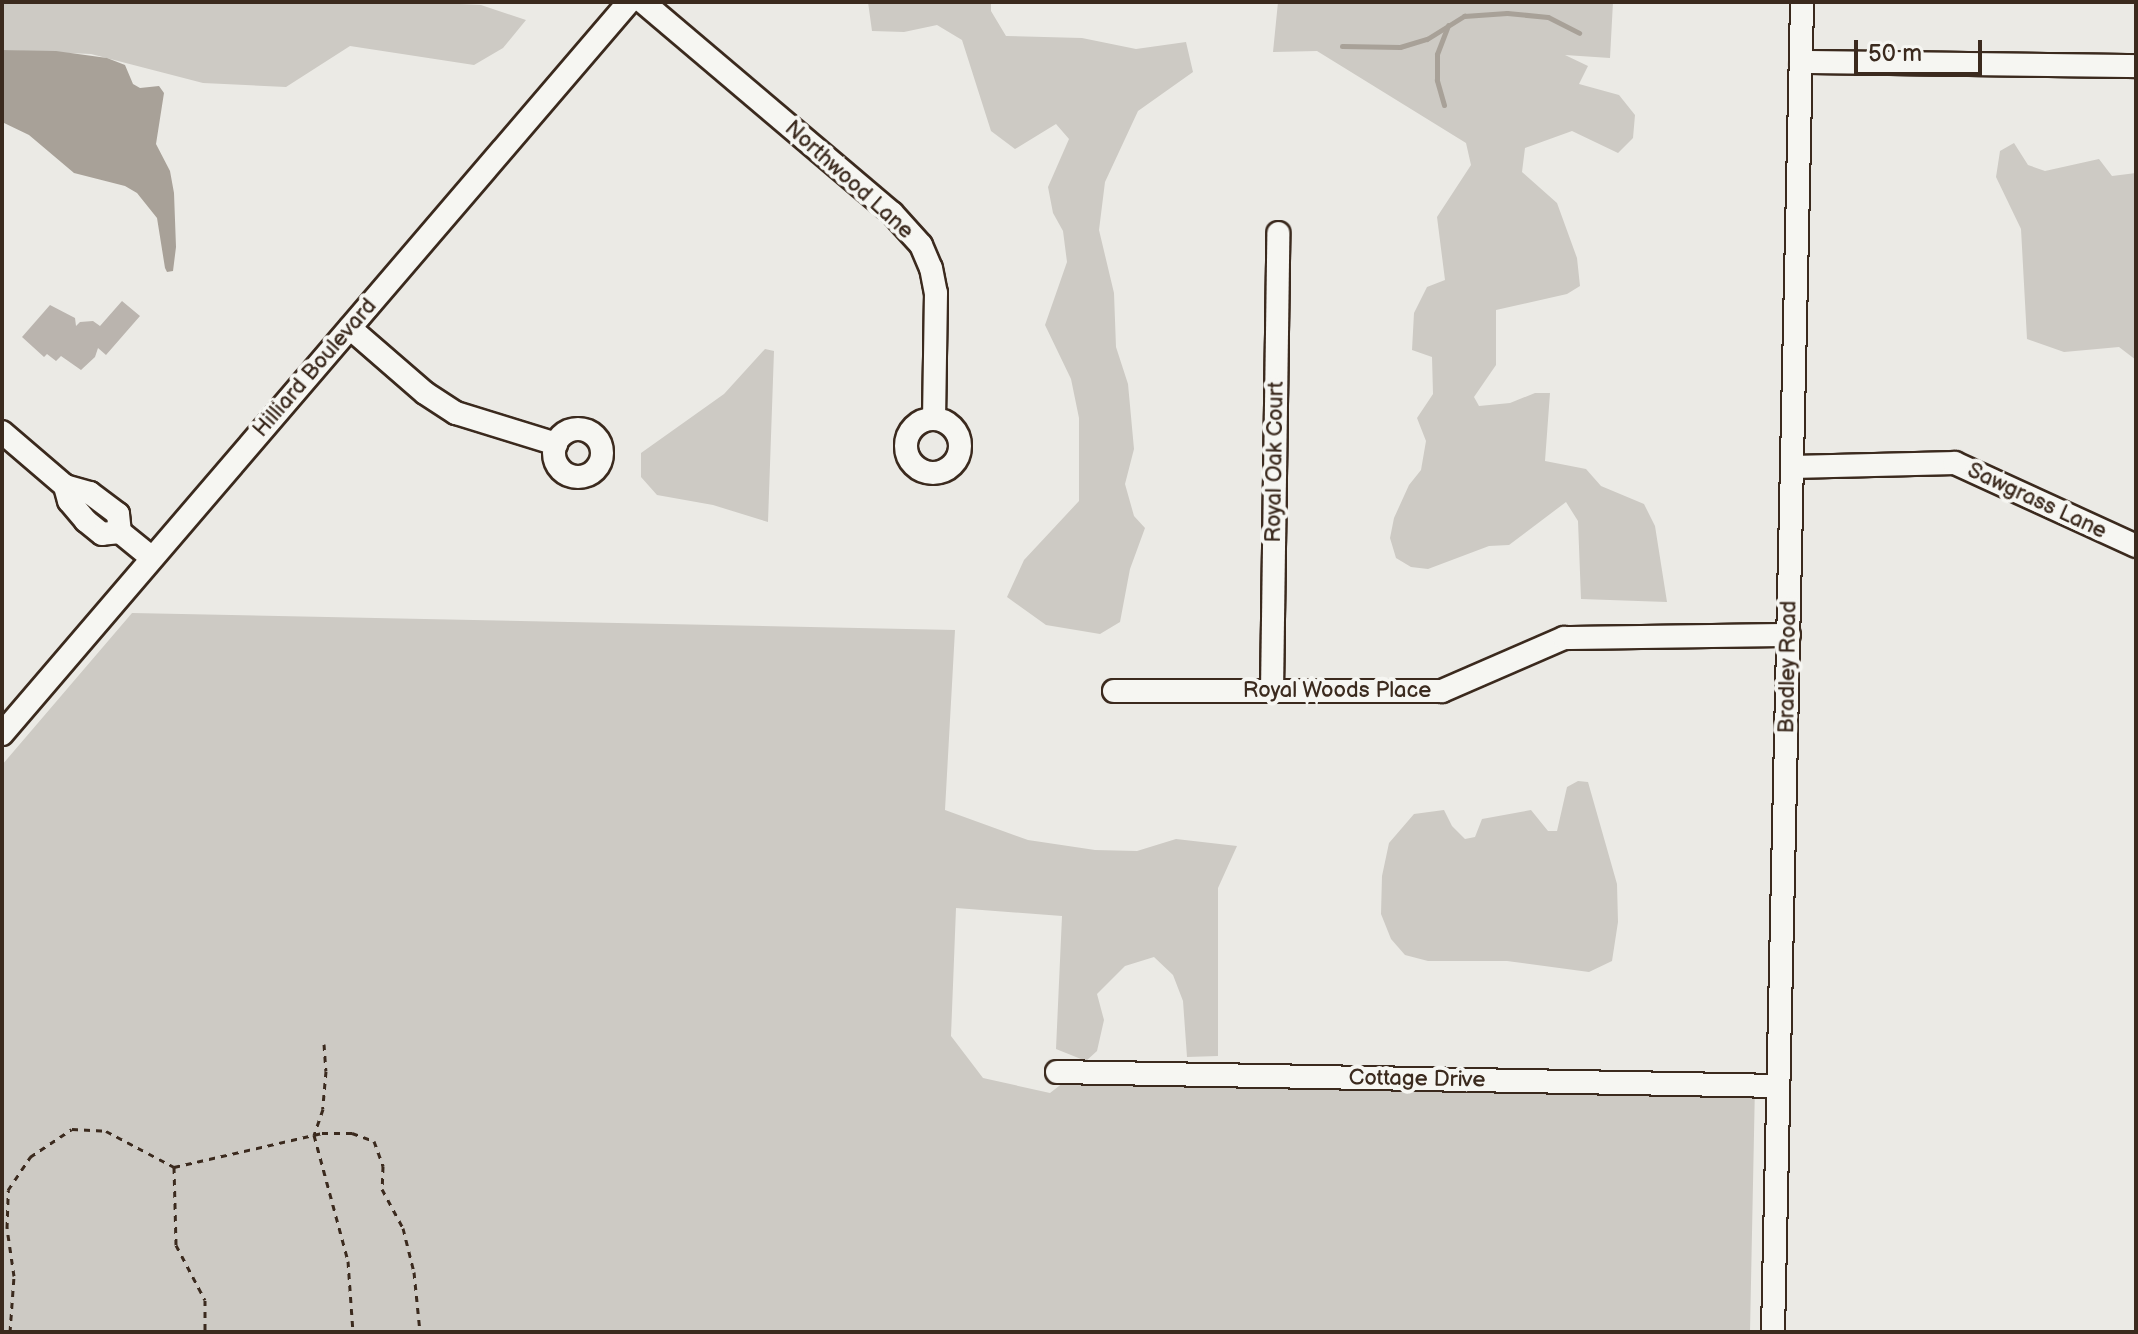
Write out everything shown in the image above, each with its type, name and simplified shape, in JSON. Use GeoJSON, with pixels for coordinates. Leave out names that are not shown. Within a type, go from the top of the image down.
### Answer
{"type":"FeatureCollection","features":[{"type":"Feature","properties":{"kind":"street","name":"Hilliard Boulevard"},"geometry":{"type":"LineString","coordinates":[[2,734],[629,2]]}},
{"type":"Feature","properties":{"kind":"street","name":"Northwood Lane"},"geometry":{"type":"LineString","coordinates":[[643,2],[892,213],[921,245],[931,268],[936,293],[934,419]]}},
{"type":"Feature","properties":{"kind":"street","name":"Bradley Road"},"geometry":{"type":"LineString","coordinates":[[1773,1332],[1802,2]]}},
{"type":"Feature","properties":{"kind":"street"},"geometry":{"type":"LineString","coordinates":[[1801,62],[2136,66]]}},
{"type":"Feature","properties":{"kind":"street","name":"Royal Oak Court"},"geometry":{"type":"LineString","coordinates":[[1272,691],[1278,233]]}},
{"type":"Feature","properties":{"kind":"street"},"geometry":{"type":"LineString","coordinates":[[350,328],[425,393],[456,413],[482,424],[556,444]]}},
{"type":"Feature","properties":{"kind":"street"},"geometry":{"type":"LineString","coordinates":[[2,432],[65,486],[69,501],[86,521],[102,534],[120,532],[152,558]]}},
{"type":"Feature","properties":{"kind":"street","name":"Sawgrass Lane"},"geometry":{"type":"LineString","coordinates":[[1793,467],[1955,463],[2136,546]]}},
{"type":"Feature","properties":{"kind":"street","name":"Royal Woods Place"},"geometry":{"type":"LineString","coordinates":[[1114,691],[1442,691],[1564,638],[1789,635]]}},
{"type":"Feature","properties":{"kind":"street","name":"Cottage Drive"},"geometry":{"type":"LineString","coordinates":[[1057,1072],[1778,1086]]}},
{"type":"Feature","properties":{"kind":"path"},"geometry":{"type":"LineString","coordinates":[[324,1044],[326,1071],[323,1109],[314,1135],[348,1261],[353,1332]]}},
{"type":"Feature","properties":{"kind":"path"},"geometry":{"type":"LineString","coordinates":[[10,1332],[14,1276],[7,1228],[8,1190],[30,1157],[72,1129],[106,1131],[174,1167],[314,1135],[352,1133],[374,1141],[383,1166],[382,1189],[403,1228],[414,1272],[420,1332]]}},
{"type":"Feature","properties":{"kind":"path"},"geometry":{"type":"LineString","coordinates":[[174,1167],[176,1245],[205,1300],[205,1332]]}},
{"type":"Feature","properties":{"kind":"shaded area"},"geometry":{"type":"Polygon","coordinates":[[[2,2],[417,2],[481,5],[526,20],[503,48],[474,65],[350,46],[286,87],[203,83],[91,54],[2,50],[2,2]]]}},
{"type":"Feature","properties":{"kind":"shaded area"},"geometry":{"type":"Polygon","coordinates":[[[868,2],[991,2],[991,11],[1006,36],[1082,38],[1136,49],[1186,42],[1193,72],[1138,111],[1105,182],[1099,230],[1114,293],[1116,347],[1128,384],[1134,449],[1125,484],[1134,516],[1145,528],[1130,569],[1120,622],[1100,634],[1046,625],[1007,597],[1024,560],[1079,501],[1079,418],[1071,379],[1045,325],[1067,262],[1063,231],[1053,213],[1048,187],[1069,139],[1056,124],[1015,149],[991,131],[962,40],[937,25],[904,32],[872,31],[868,2]]]}},
{"type":"Feature","properties":{"kind":"shaded area"},"geometry":{"type":"Polygon","coordinates":[[[1278,2],[1613,2],[1610,58],[1565,55],[1588,66],[1579,84],[1619,95],[1635,115],[1633,138],[1618,153],[1572,131],[1525,148],[1522,172],[1557,203],[1577,258],[1580,286],[1567,294],[1496,310],[1496,365],[1474,397],[1479,406],[1510,403],[1535,393],[1550,393],[1545,461],[1586,469],[1601,486],[1644,504],[1655,526],[1667,602],[1581,599],[1578,521],[1566,502],[1509,545],[1489,546],[1428,569],[1411,567],[1396,558],[1390,538],[1394,518],[1409,485],[1421,470],[1426,441],[1417,418],[1433,394],[1432,357],[1412,350],[1414,313],[1427,287],[1445,280],[1437,217],[1471,165],[1466,143],[1317,51],[1273,52],[1278,2]]]}},
{"type":"Feature","properties":{"kind":"shaded area"},"geometry":{"type":"Polygon","coordinates":[[[2,50],[56,51],[107,58],[125,65],[133,84],[140,88],[159,86],[164,93],[156,144],[170,171],[174,193],[176,247],[173,271],[167,272],[165,268],[157,218],[137,193],[125,186],[74,173],[29,135],[2,122],[2,50]]]}},
{"type":"Feature","properties":{"kind":"shaded area"},"geometry":{"type":"Polygon","coordinates":[[[2014,143],[2028,165],[2045,171],[2099,159],[2112,176],[2136,173],[2136,360],[2119,347],[2064,352],[2027,339],[2021,229],[1996,177],[2000,151],[2014,143]]]}},
{"type":"Feature","properties":{"kind":"shaded area"},"geometry":{"type":"Polygon","coordinates":[[[765,349],[774,351],[768,522],[713,505],[657,495],[641,477],[641,453],[724,394],[765,349]]]}},
{"type":"Feature","properties":{"kind":"shaded area"},"geometry":{"type":"Polygon","coordinates":[[[132,613],[955,630],[945,810],[1028,840],[1095,850],[1137,851],[1176,839],[1237,846],[1218,888],[1218,1056],[1187,1057],[1183,1001],[1173,975],[1154,957],[1125,966],[1097,994],[1104,1020],[1097,1051],[1086,1061],[1056,1049],[1062,916],[956,908],[951,1036],[983,1078],[1050,1093],[1077,1072],[1755,1085],[1750,1332],[2,1332],[2,765],[132,613]]]}},
{"type":"Feature","properties":{"kind":"shaded area"},"geometry":{"type":"Polygon","coordinates":[[[1578,781],[1588,782],[1617,884],[1618,922],[1612,961],[1589,972],[1507,961],[1428,961],[1405,955],[1391,939],[1381,914],[1382,876],[1389,843],[1414,814],[1444,810],[1452,826],[1465,839],[1475,837],[1482,819],[1531,810],[1548,831],[1557,831],[1567,787],[1578,781]]]}},
{"type":"Feature","properties":{"kind":"building"},"geometry":{"type":"Polygon","coordinates":[[[122,301],[140,316],[106,355],[98,348],[95,357],[81,370],[61,356],[56,361],[47,354],[44,357],[22,337],[50,305],[75,318],[76,326],[80,322],[93,321],[100,326],[122,301]]]}},
{"type":"Feature","properties":{"kind":"waterway"},"geometry":{"type":"LineString","coordinates":[[1342,46],[1400,47],[1427,39],[1464,16],[1507,13],[1548,17],[1579,33]]}},
{"type":"Feature","properties":{"kind":"waterway"},"geometry":{"type":"LineString","coordinates":[[1444,105],[1437,80],[1437,54],[1448,25]]}}]}
